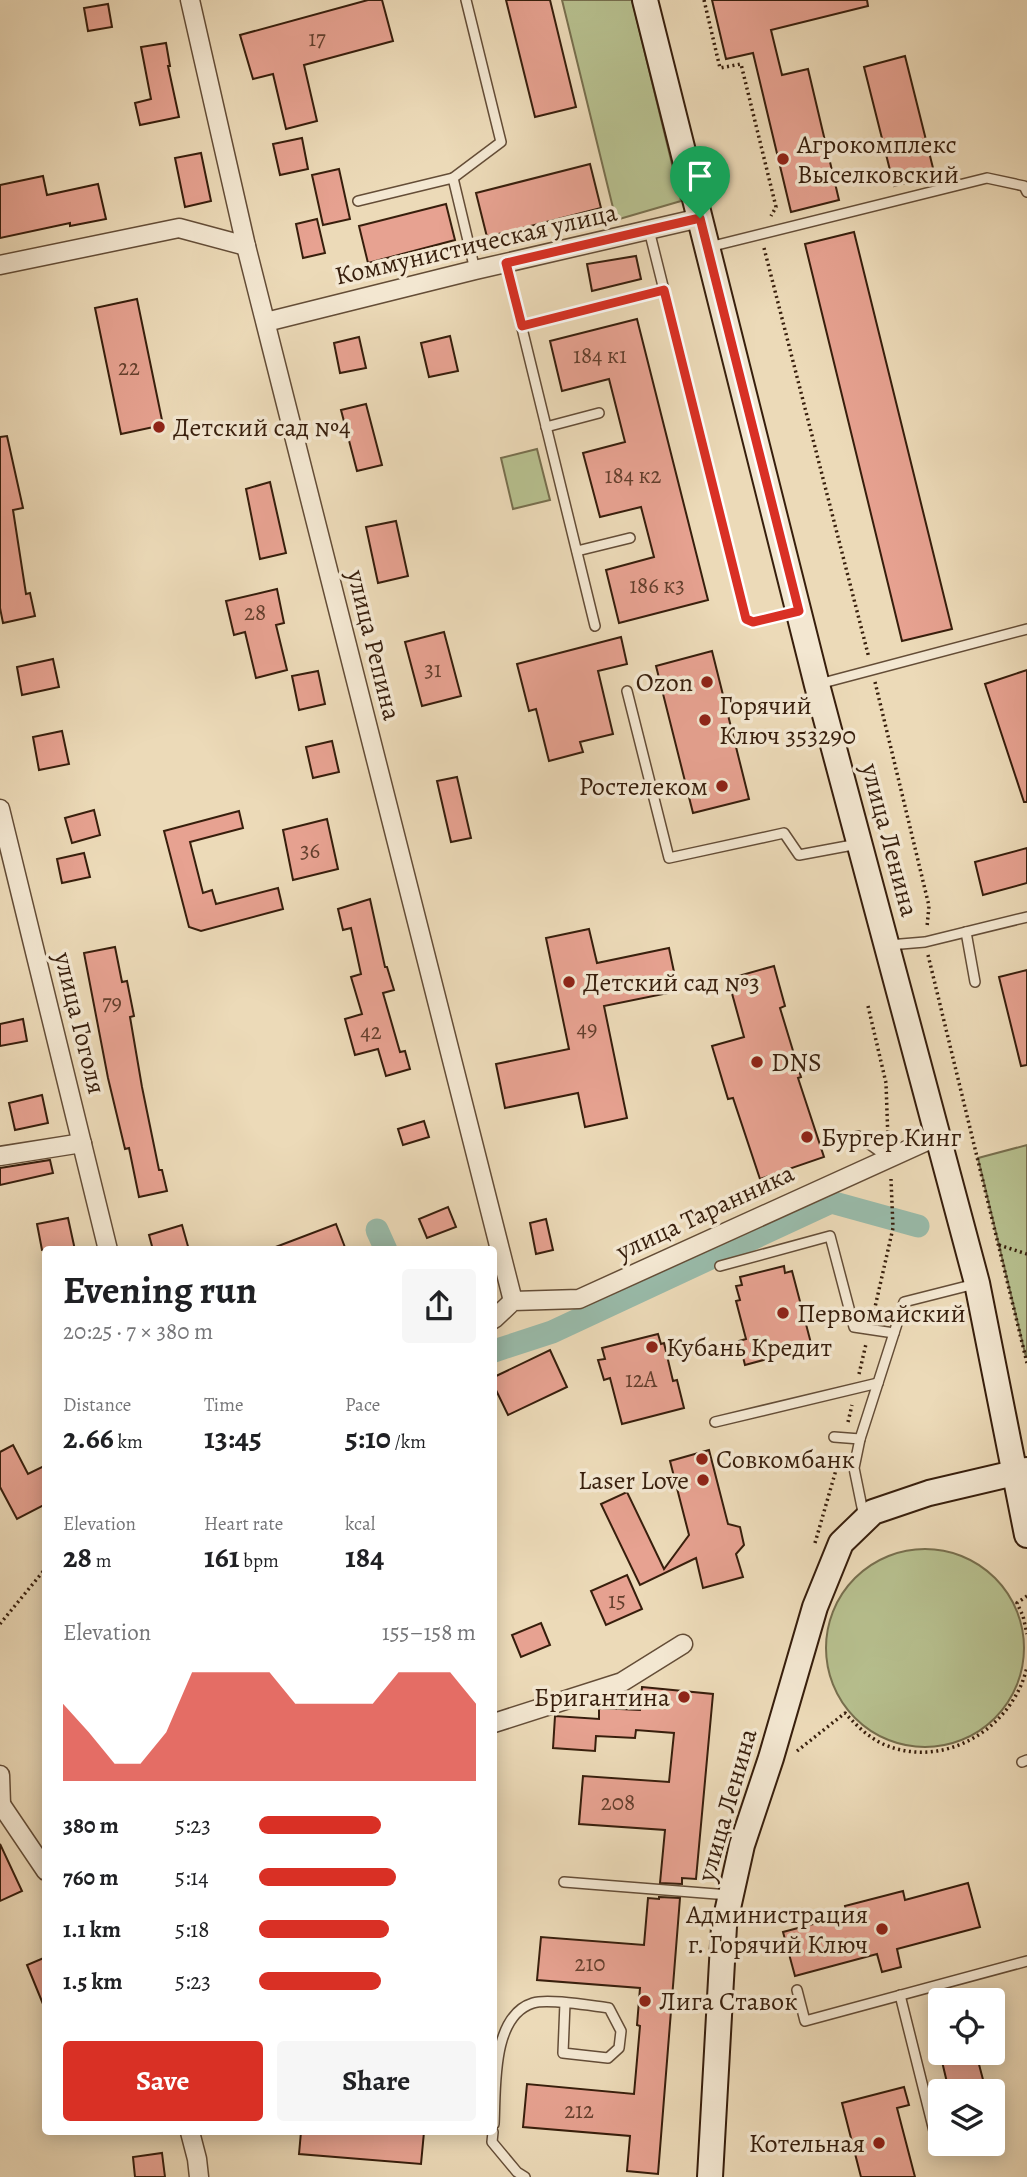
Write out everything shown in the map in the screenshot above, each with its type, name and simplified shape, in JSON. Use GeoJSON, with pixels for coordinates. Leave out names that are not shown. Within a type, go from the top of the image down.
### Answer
{"type":"FeatureCollection","features":[{"type":"Feature","properties":{"kind":"street","name":"улица Репина"},"geometry":{"type":"LineString","coordinates":[[190,0],[246,246],[513,1301]]}},
{"type":"Feature","properties":{"kind":"street","name":"улица Ленина"},"geometry":{"type":"LineString","coordinates":[[645,0],[817,685],[977,1283],[1020,1471],[1027,1535]]}},
{"type":"Feature","properties":{"kind":"street","name":"Коммунистическая улица"},"geometry":{"type":"LineString","coordinates":[[265,322],[700,218]]}},
{"type":"Feature","properties":{"kind":"street"},"geometry":{"type":"LineString","coordinates":[[0,265],[179,228],[246,246]]}},
{"type":"Feature","properties":{"kind":"street","name":"улица Гоголя"},"geometry":{"type":"LineString","coordinates":[[0,808],[107,1246]]}},
{"type":"Feature","properties":{"kind":"street","name":"улица Таранника"},"geometry":{"type":"LineString","coordinates":[[513,1301],[579,1299],[938,1136]]}},
{"type":"Feature","properties":{"kind":"street"},"geometry":{"type":"LineString","coordinates":[[0,1156],[82,1143]]}},
{"type":"Feature","properties":{"kind":"street"},"geometry":{"type":"LineString","coordinates":[[497,1316],[513,1301]]}},
{"type":"Feature","properties":{"kind":"street"},"geometry":{"type":"LineString","coordinates":[[864,1520],[873,1512],[929,1493],[1020,1471]]}},
{"type":"Feature","properties":{"kind":"street","name":"улица Ленина"},"geometry":{"type":"LineString","coordinates":[[710,2177],[724,1926],[742,1845],[771,1758],[815,1607],[841,1542],[864,1520]]}},
{"type":"Feature","properties":{"kind":"street"},"geometry":{"type":"LineString","coordinates":[[497,1722],[622,1682],[683,1644]]}},
{"type":"Feature","properties":{"kind":"street"},"geometry":{"type":"LineString","coordinates":[[0,1775],[0,1803],[42,1865]]}},
{"type":"Feature","properties":{"kind":"street"},"geometry":{"type":"LineString","coordinates":[[191,2135],[198,2168]]}},
{"type":"Feature","properties":{"kind":"lane"},"geometry":{"type":"LineString","coordinates":[[359,201],[453,178],[501,142],[466,0]]}},
{"type":"Feature","properties":{"kind":"lane"},"geometry":{"type":"LineString","coordinates":[[453,178],[475,270]]}},
{"type":"Feature","properties":{"kind":"lane"},"geometry":{"type":"LineString","coordinates":[[708,247],[987,178],[1024,186],[1027,192]]}},
{"type":"Feature","properties":{"kind":"lane"},"geometry":{"type":"LineString","coordinates":[[649,230],[746,619],[753,622],[799,611]]}},
{"type":"Feature","properties":{"kind":"lane"},"geometry":{"type":"LineString","coordinates":[[506,263],[595,626]]}},
{"type":"Feature","properties":{"kind":"lane"},"geometry":{"type":"LineString","coordinates":[[522,326],[664,290]]}},
{"type":"Feature","properties":{"kind":"lane"},"geometry":{"type":"LineString","coordinates":[[546,426],[599,413]]}},
{"type":"Feature","properties":{"kind":"lane"},"geometry":{"type":"LineString","coordinates":[[577,551],[630,538]]}},
{"type":"Feature","properties":{"kind":"lane"},"geometry":{"type":"LineString","coordinates":[[817,685],[1027,629]]}},
{"type":"Feature","properties":{"kind":"lane"},"geometry":{"type":"LineString","coordinates":[[626,691],[669,858],[784,833],[799,855],[859,844]]}},
{"type":"Feature","properties":{"kind":"lane"},"geometry":{"type":"LineString","coordinates":[[887,945],[925,942],[1027,917]]}},
{"type":"Feature","properties":{"kind":"lane"},"geometry":{"type":"LineString","coordinates":[[966,932],[975,982]]}},
{"type":"Feature","properties":{"kind":"lane"},"geometry":{"type":"LineString","coordinates":[[858,1136],[889,1157]]}},
{"type":"Feature","properties":{"kind":"lane"},"geometry":{"type":"LineString","coordinates":[[720,1266],[830,1236],[854,1327],[894,1334]]}},
{"type":"Feature","properties":{"kind":"lane"},"geometry":{"type":"LineString","coordinates":[[864,1520],[854,1468],[860,1439],[904,1302],[977,1283]]}},
{"type":"Feature","properties":{"kind":"lane"},"geometry":{"type":"LineString","coordinates":[[715,1422],[878,1383]]}},
{"type":"Feature","properties":{"kind":"lane"},"geometry":{"type":"LineString","coordinates":[[834,1437],[860,1439]]}},
{"type":"Feature","properties":{"kind":"lane"},"geometry":{"type":"LineString","coordinates":[[564,1882],[731,1895]]}},
{"type":"Feature","properties":{"kind":"lane"},"geometry":{"type":"LineString","coordinates":[[797,1990],[805,2021],[1027,1961]]}},
{"type":"Feature","properties":{"kind":"lane"},"geometry":{"type":"LineString","coordinates":[[900,1995],[928,2107]]}},
{"type":"Feature","properties":{"kind":"lane"},"geometry":{"type":"LineString","coordinates":[[497,2077],[499,2045],[516,2013],[534,2002],[565,2003],[609,2008],[621,2031],[619,2048],[608,2058],[563,2053],[565,2003]]}},
{"type":"Feature","properties":{"kind":"lane"},"geometry":{"type":"LineString","coordinates":[[198,2168],[199,2135]]}},
{"type":"Feature","properties":{"kind":"lane"},"geometry":{"type":"LineString","coordinates":[[493,2135],[492,2142],[517,2172],[525,2177]]}},
{"type":"Feature","properties":{"kind":"path"},"geometry":{"type":"LineString","coordinates":[[868,1006],[886,1083]]}},
{"type":"Feature","properties":{"kind":"path"},"geometry":{"type":"LineString","coordinates":[[893,1228],[894,1210]]}},
{"type":"Feature","properties":{"kind":"path"},"geometry":{"type":"LineString","coordinates":[[999,1245],[1027,1254]]}},
{"type":"Feature","properties":{"kind":"path"},"geometry":{"type":"LineString","coordinates":[[0,1624],[42,1573]]}},
{"type":"Feature","properties":{"kind":"path"},"geometry":{"type":"LineString","coordinates":[[1027,1597],[1017,1603],[1027,1634]]}},
{"type":"Feature","properties":{"kind":"path"},"geometry":{"type":"LineString","coordinates":[[795,1753],[845,1713],[862,1730],[883,1744],[917,1752],[955,1747],[976,1738],[1006,1713],[1023,1682],[1027,1667]]}},
{"type":"Feature","properties":{"kind":"green space"},"geometry":{"type":"Polygon","coordinates":[[[562,0],[632,0],[681,201],[616,220],[562,0]]]}},
{"type":"Feature","properties":{"kind":"green space"},"geometry":{"type":"Polygon","coordinates":[[[537,449],[550,500],[513,509],[501,458],[537,449]]]}},
{"type":"Feature","properties":{"kind":"green space"},"geometry":{"type":"Polygon","coordinates":[[[1027,1145],[1027,1357],[1026,1357],[978,1158],[1027,1145]]]}},
{"type":"Feature","properties":{"kind":"green space"},"geometry":{"type":"Polygon","coordinates":[[[925,1549],[963,1557],[995,1578],[1016,1610],[1024,1648],[1016,1686],[995,1718],[963,1739],[925,1747],[887,1739],[855,1718],[834,1686],[826,1648],[834,1610],[855,1578],[887,1557],[925,1549]]]}},
{"type":"Feature","properties":{"kind":"building"},"geometry":{"type":"Polygon","coordinates":[[[368,0],[382,0],[393,41],[304,65],[317,121],[286,129],[273,74],[253,79],[240,35],[368,0]]]}},
{"type":"Feature","properties":{"kind":"building"},"geometry":{"type":"Polygon","coordinates":[[[506,0],[550,0],[576,107],[535,117],[506,0]]]}},
{"type":"Feature","properties":{"kind":"building"},"geometry":{"type":"Polygon","coordinates":[[[712,0],[867,0],[868,6],[771,30],[782,75],[808,69],[839,200],[791,212],[753,53],[726,59],[712,0]]]}},
{"type":"Feature","properties":{"kind":"building"},"geometry":{"type":"Polygon","coordinates":[[[108,4],[112,27],[88,31],[84,8],[108,4]]]}},
{"type":"Feature","properties":{"kind":"building"},"geometry":{"type":"Polygon","coordinates":[[[166,43],[179,117],[140,125],[135,103],[151,99],[141,47],[166,43]]]}},
{"type":"Feature","properties":{"kind":"building"},"geometry":{"type":"Polygon","coordinates":[[[905,56],[935,176],[894,186],[864,67],[905,56]]]}},
{"type":"Feature","properties":{"kind":"building"},"geometry":{"type":"Polygon","coordinates":[[[302,138],[308,169],[280,175],[273,144],[302,138]]]}},
{"type":"Feature","properties":{"kind":"building"},"geometry":{"type":"Polygon","coordinates":[[[201,153],[211,201],[185,207],[175,158],[201,153]]]}},
{"type":"Feature","properties":{"kind":"building"},"geometry":{"type":"Polygon","coordinates":[[[590,164],[601,208],[487,237],[476,193],[590,164]]]}},
{"type":"Feature","properties":{"kind":"building"},"geometry":{"type":"Polygon","coordinates":[[[339,169],[350,219],[323,225],[312,175],[339,169]]]}},
{"type":"Feature","properties":{"kind":"building"},"geometry":{"type":"Polygon","coordinates":[[[43,176],[47,195],[98,184],[106,219],[70,226],[70,223],[0,238],[0,185],[43,176]]]}},
{"type":"Feature","properties":{"kind":"building"},"geometry":{"type":"Polygon","coordinates":[[[446,204],[455,240],[368,263],[359,226],[446,204]]]}},
{"type":"Feature","properties":{"kind":"building"},"geometry":{"type":"Polygon","coordinates":[[[317,219],[325,253],[303,258],[296,224],[317,219]]]}},
{"type":"Feature","properties":{"kind":"building"},"geometry":{"type":"Polygon","coordinates":[[[854,232],[952,629],[902,641],[805,244],[854,232]]]}},
{"type":"Feature","properties":{"kind":"building"},"geometry":{"type":"Polygon","coordinates":[[[636,256],[641,279],[592,291],[587,264],[636,256]]]}},
{"type":"Feature","properties":{"kind":"building"},"geometry":{"type":"Polygon","coordinates":[[[137,299],[163,425],[121,434],[95,308],[137,299]]]}},
{"type":"Feature","properties":{"kind":"building"},"geometry":{"type":"Polygon","coordinates":[[[637,319],[708,600],[619,623],[606,570],[654,557],[641,507],[600,517],[583,453],[625,442],[609,379],[562,391],[550,341],[637,319]]]}},
{"type":"Feature","properties":{"kind":"building"},"geometry":{"type":"Polygon","coordinates":[[[450,336],[458,371],[429,377],[421,343],[450,336]]]}},
{"type":"Feature","properties":{"kind":"building"},"geometry":{"type":"Polygon","coordinates":[[[359,337],[366,368],[340,373],[334,343],[359,337]]]}},
{"type":"Feature","properties":{"kind":"building"},"geometry":{"type":"Polygon","coordinates":[[[366,404],[382,465],[357,471],[341,410],[366,404]]]}},
{"type":"Feature","properties":{"kind":"building"},"geometry":{"type":"Polygon","coordinates":[[[7,436],[23,508],[13,510],[26,594],[30,593],[35,616],[3,623],[0,608],[0,437],[7,436]]]}},
{"type":"Feature","properties":{"kind":"building"},"geometry":{"type":"Polygon","coordinates":[[[270,482],[286,553],[260,559],[246,489],[270,482]]]}},
{"type":"Feature","properties":{"kind":"building"},"geometry":{"type":"Polygon","coordinates":[[[396,521],[408,576],[378,583],[366,527],[396,521]]]}},
{"type":"Feature","properties":{"kind":"building"},"geometry":{"type":"Polygon","coordinates":[[[277,589],[284,623],[276,625],[287,670],[256,678],[245,632],[234,635],[226,601],[277,589]]]}},
{"type":"Feature","properties":{"kind":"building"},"geometry":{"type":"Polygon","coordinates":[[[444,632],[461,696],[422,706],[405,642],[444,632]]]}},
{"type":"Feature","properties":{"kind":"building"},"geometry":{"type":"Polygon","coordinates":[[[621,637],[627,664],[598,671],[613,734],[580,742],[583,752],[549,761],[536,709],[529,711],[517,664],[621,637]]]}},
{"type":"Feature","properties":{"kind":"building"},"geometry":{"type":"Polygon","coordinates":[[[712,651],[749,799],[693,813],[656,666],[712,651]]]}},
{"type":"Feature","properties":{"kind":"building"},"geometry":{"type":"Polygon","coordinates":[[[53,659],[59,687],[22,695],[17,667],[53,659]]]}},
{"type":"Feature","properties":{"kind":"building"},"geometry":{"type":"Polygon","coordinates":[[[1027,670],[1027,802],[1024,802],[985,684],[1027,670]]]}},
{"type":"Feature","properties":{"kind":"building"},"geometry":{"type":"Polygon","coordinates":[[[318,671],[325,704],[299,710],[292,676],[318,671]]]}},
{"type":"Feature","properties":{"kind":"building"},"geometry":{"type":"Polygon","coordinates":[[[62,731],[69,764],[39,770],[33,737],[62,731]]]}},
{"type":"Feature","properties":{"kind":"building"},"geometry":{"type":"Polygon","coordinates":[[[332,741],[339,772],[313,778],[306,747],[332,741]]]}},
{"type":"Feature","properties":{"kind":"building"},"geometry":{"type":"Polygon","coordinates":[[[457,777],[471,838],[451,842],[437,781],[457,777]]]}},
{"type":"Feature","properties":{"kind":"building"},"geometry":{"type":"Polygon","coordinates":[[[94,810],[100,835],[72,843],[65,818],[94,810]]]}},
{"type":"Feature","properties":{"kind":"building"},"geometry":{"type":"Polygon","coordinates":[[[239,811],[243,828],[190,842],[203,893],[212,890],[216,904],[278,888],[283,909],[201,931],[189,927],[164,831],[239,811]]]}},
{"type":"Feature","properties":{"kind":"building"},"geometry":{"type":"Polygon","coordinates":[[[327,819],[338,869],[293,880],[283,830],[327,819]]]}},
{"type":"Feature","properties":{"kind":"building"},"geometry":{"type":"Polygon","coordinates":[[[1027,848],[1027,883],[983,895],[975,862],[1027,848]]]}},
{"type":"Feature","properties":{"kind":"building"},"geometry":{"type":"Polygon","coordinates":[[[84,853],[90,877],[62,883],[57,859],[84,853]]]}},
{"type":"Feature","properties":{"kind":"building"},"geometry":{"type":"Polygon","coordinates":[[[370,899],[385,967],[394,990],[383,993],[400,1052],[405,1051],[410,1069],[386,1076],[378,1049],[355,1055],[345,1019],[362,1014],[351,977],[361,974],[351,928],[343,930],[338,909],[370,899]]]}},
{"type":"Feature","properties":{"kind":"building"},"geometry":{"type":"Polygon","coordinates":[[[589,929],[597,963],[669,948],[678,991],[604,1006],[627,1118],[585,1127],[578,1093],[505,1108],[496,1064],[569,1049],[546,938],[589,929]]]}},
{"type":"Feature","properties":{"kind":"building"},"geometry":{"type":"Polygon","coordinates":[[[115,947],[122,982],[127,981],[142,1087],[159,1170],[162,1170],[167,1191],[139,1197],[129,1148],[125,1149],[108,1078],[84,953],[115,947]]]}},
{"type":"Feature","properties":{"kind":"building"},"geometry":{"type":"Polygon","coordinates":[[[774,966],[785,1006],[780,1008],[801,1077],[798,1078],[824,1157],[760,1179],[733,1098],[728,1099],[712,1046],[744,1037],[728,979],[774,966]]]}},
{"type":"Feature","properties":{"kind":"building"},"geometry":{"type":"Polygon","coordinates":[[[1027,970],[1027,1065],[1021,1066],[999,977],[1027,970]]]}},
{"type":"Feature","properties":{"kind":"building"},"geometry":{"type":"Polygon","coordinates":[[[23,1019],[27,1041],[0,1046],[0,1024],[23,1019]]]}},
{"type":"Feature","properties":{"kind":"building"},"geometry":{"type":"Polygon","coordinates":[[[42,1095],[48,1123],[15,1130],[9,1103],[42,1095]]]}},
{"type":"Feature","properties":{"kind":"building"},"geometry":{"type":"Polygon","coordinates":[[[424,1121],[429,1137],[403,1145],[398,1129],[424,1121]]]}},
{"type":"Feature","properties":{"kind":"building"},"geometry":{"type":"Polygon","coordinates":[[[50,1160],[53,1173],[0,1185],[0,1168],[50,1160]]]}},
{"type":"Feature","properties":{"kind":"building"},"geometry":{"type":"Polygon","coordinates":[[[448,1207],[456,1227],[427,1238],[419,1219],[448,1207]]]}},
{"type":"Feature","properties":{"kind":"building"},"geometry":{"type":"Polygon","coordinates":[[[68,1218],[74,1246],[42,1246],[42,1250],[37,1224],[68,1218]]]}},
{"type":"Feature","properties":{"kind":"building"},"geometry":{"type":"Polygon","coordinates":[[[546,1219],[553,1250],[536,1254],[530,1223],[546,1219]]]}},
{"type":"Feature","properties":{"kind":"building"},"geometry":{"type":"Polygon","coordinates":[[[336,1224],[344,1246],[278,1246],[336,1224]]]}},
{"type":"Feature","properties":{"kind":"building"},"geometry":{"type":"Polygon","coordinates":[[[182,1225],[188,1246],[152,1246],[149,1235],[182,1225]]]}},
{"type":"Feature","properties":{"kind":"building"},"geometry":{"type":"Polygon","coordinates":[[[784,1266],[785,1273],[792,1271],[812,1347],[745,1365],[739,1341],[746,1339],[736,1301],[740,1300],[736,1286],[742,1285],[740,1277],[784,1266]]]}},
{"type":"Feature","properties":{"kind":"building"},"geometry":{"type":"Polygon","coordinates":[[[658,1334],[661,1344],[664,1343],[673,1381],[677,1380],[684,1408],[622,1424],[610,1378],[604,1380],[598,1360],[605,1359],[602,1348],[658,1334]]]}},
{"type":"Feature","properties":{"kind":"building"},"geometry":{"type":"Polygon","coordinates":[[[550,1350],[567,1387],[508,1415],[497,1392],[497,1376],[550,1350]]]}},
{"type":"Feature","properties":{"kind":"building"},"geometry":{"type":"Polygon","coordinates":[[[13,1445],[28,1474],[42,1467],[42,1506],[17,1519],[0,1487],[0,1452],[13,1445]]]}},
{"type":"Feature","properties":{"kind":"building"},"geometry":{"type":"Polygon","coordinates":[[[709,1450],[728,1524],[740,1527],[744,1545],[736,1554],[743,1577],[703,1588],[696,1558],[640,1585],[601,1504],[627,1492],[664,1569],[689,1535],[670,1461],[709,1450]]]}},
{"type":"Feature","properties":{"kind":"building"},"geometry":{"type":"Polygon","coordinates":[[[627,1575],[642,1609],[606,1625],[591,1591],[627,1575]]]}},
{"type":"Feature","properties":{"kind":"building"},"geometry":{"type":"Polygon","coordinates":[[[541,1623],[550,1645],[521,1657],[512,1635],[541,1623]]]}},
{"type":"Feature","properties":{"kind":"building"},"geometry":{"type":"Polygon","coordinates":[[[642,1687],[713,1694],[696,1879],[682,1878],[682,1884],[660,1883],[665,1830],[579,1824],[583,1776],[669,1782],[674,1733],[636,1730],[635,1738],[596,1736],[595,1751],[553,1748],[555,1716],[599,1719],[599,1708],[640,1710],[642,1687]]]}},
{"type":"Feature","properties":{"kind":"building"},"geometry":{"type":"Polygon","coordinates":[[[0,1844],[22,1891],[0,1901],[0,1844]]]}},
{"type":"Feature","properties":{"kind":"building","name":"Администрация г. Горячий Ключ"},"geometry":{"type":"Polygon","coordinates":[[[968,1883],[980,1927],[897,1949],[901,1967],[882,1972],[877,1954],[795,1976],[783,1932],[847,1915],[845,1906],[903,1891],[905,1900],[968,1883]]]}},
{"type":"Feature","properties":{"kind":"building"},"geometry":{"type":"Polygon","coordinates":[[[648,1898],[680,1898],[658,2174],[627,2171],[630,2136],[523,2127],[527,2084],[634,2094],[640,2026],[637,2025],[640,1988],[537,1980],[541,1937],[644,1945],[648,1898]]]}},
{"type":"Feature","properties":{"kind":"building"},"geometry":{"type":"Polygon","coordinates":[[[42,1959],[42,2002],[27,1965],[42,1959]]]}},
{"type":"Feature","properties":{"kind":"building"},"geometry":{"type":"Polygon","coordinates":[[[943,2065],[979,2065],[983,2079],[946,2079],[943,2065]]]}},
{"type":"Feature","properties":{"kind":"building","name":"Котельная"},"geometry":{"type":"Polygon","coordinates":[[[904,2087],[909,2105],[897,2108],[915,2177],[861,2177],[842,2103],[904,2087]]]}},
{"type":"Feature","properties":{"kind":"building"},"geometry":{"type":"Polygon","coordinates":[[[301,2135],[424,2135],[421,2164],[299,2154],[301,2135]]]}},
{"type":"Feature","properties":{"kind":"building"},"geometry":{"type":"Polygon","coordinates":[[[162,2153],[165,2177],[135,2177],[133,2157],[162,2153]]]}},
{"type":"Feature","properties":{"kind":"waterway"},"geometry":{"type":"LineString","coordinates":[[497,1350],[552,1332],[831,1202],[918,1226]]}},
{"type":"Feature","properties":{"kind":"waterway"},"geometry":{"type":"LineString","coordinates":[[377,1230],[384,1246]]}},
{"type":"Feature","properties":{"kind":"place","name":"Агрокомплекс Выселковский"},"geometry":{"type":"Point","coordinates":[783,159]}},
{"type":"Feature","properties":{"kind":"place","name":"Детский сад №4"},"geometry":{"type":"Point","coordinates":[159,427]}},
{"type":"Feature","properties":{"kind":"place","name":"Ozon"},"geometry":{"type":"Point","coordinates":[707,682]}},
{"type":"Feature","properties":{"kind":"place","name":"Горячий Ключ 353290"},"geometry":{"type":"Point","coordinates":[705,720]}},
{"type":"Feature","properties":{"kind":"place","name":"Ростелеком"},"geometry":{"type":"Point","coordinates":[722,786]}},
{"type":"Feature","properties":{"kind":"place","name":"Детский сад №3"},"geometry":{"type":"Point","coordinates":[569,982]}},
{"type":"Feature","properties":{"kind":"place","name":"DNS"},"geometry":{"type":"Point","coordinates":[757,1062]}},
{"type":"Feature","properties":{"kind":"place","name":"Бургер Кинг"},"geometry":{"type":"Point","coordinates":[807,1137]}},
{"type":"Feature","properties":{"kind":"place","name":"Первомайский"},"geometry":{"type":"Point","coordinates":[783,1313]}},
{"type":"Feature","properties":{"kind":"place","name":"Кубань Кредит"},"geometry":{"type":"Point","coordinates":[652,1347]}},
{"type":"Feature","properties":{"kind":"place","name":"Совкомбанк"},"geometry":{"type":"Point","coordinates":[702,1459]}},
{"type":"Feature","properties":{"kind":"place","name":"Laser Love"},"geometry":{"type":"Point","coordinates":[703,1480]}},
{"type":"Feature","properties":{"kind":"place","name":"Бригантина"},"geometry":{"type":"Point","coordinates":[684,1697]}},
{"type":"Feature","properties":{"kind":"place","name":"Администрация г. Горячий Ключ"},"geometry":{"type":"Point","coordinates":[882,1929]}},
{"type":"Feature","properties":{"kind":"place","name":"Лига Ставок"},"geometry":{"type":"Point","coordinates":[645,2001]}},
{"type":"Feature","properties":{"kind":"place","name":"Котельная"},"geometry":{"type":"Point","coordinates":[879,2143]}},
{"type":"Feature","properties":{"kind":"route"},"geometry":{"type":"LineString","coordinates":[[700,218],[799,611],[753,622],[746,619],[664,290],[522,326],[506,263],[700,218]]}}]}
